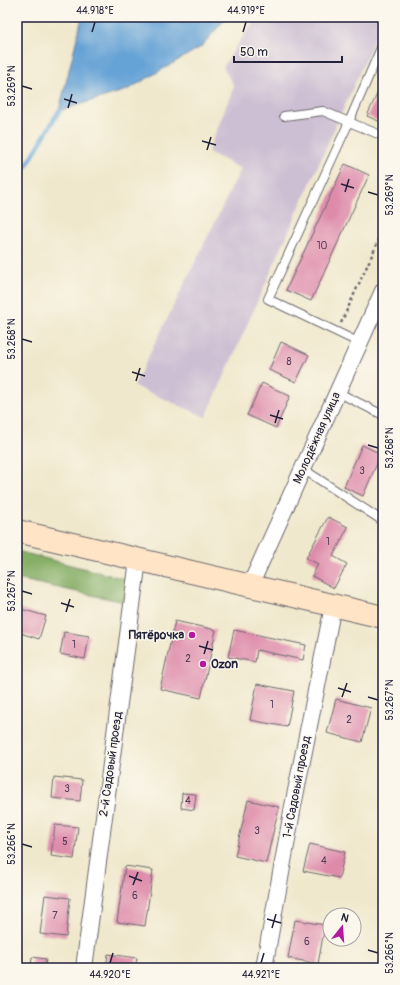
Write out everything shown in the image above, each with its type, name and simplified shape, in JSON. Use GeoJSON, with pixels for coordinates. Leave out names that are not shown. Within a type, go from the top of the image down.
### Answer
{"type":"FeatureCollection","features":[{"type":"Feature","properties":{"kind":"street","name":"Молодёжная улица"},"geometry":{"type":"LineString","coordinates":[[250,586],[383,291]]}},
{"type":"Feature","properties":{"kind":"street"},"geometry":{"type":"LineString","coordinates":[[17,531],[383,617]]}},
{"type":"Feature","properties":{"kind":"street","name":"2-й Садовый проезд"},"geometry":{"type":"LineString","coordinates":[[84,968],[138,560]]}},
{"type":"Feature","properties":{"kind":"street","name":"1-й Садовый проезд"},"geometry":{"type":"LineString","coordinates":[[264,968],[293,806],[333,606]]}},
{"type":"Feature","properties":{"kind":"lane"},"geometry":{"type":"LineString","coordinates":[[360,343],[268,299],[349,122],[383,43]]}},
{"type":"Feature","properties":{"kind":"lane"},"geometry":{"type":"LineString","coordinates":[[284,116],[323,111],[383,136]]}},
{"type":"Feature","properties":{"kind":"lane"},"geometry":{"type":"LineString","coordinates":[[338,392],[383,415]]}},
{"type":"Feature","properties":{"kind":"lane"},"geometry":{"type":"LineString","coordinates":[[303,469],[383,521]]}},
{"type":"Feature","properties":{"kind":"path"},"geometry":{"type":"LineString","coordinates":[[337,332],[383,232]]}},
{"type":"Feature","properties":{"kind":"shaded area"},"geometry":{"type":"Polygon","coordinates":[[[256,17],[383,17],[383,20],[206,417],[134,386],[241,169],[208,152],[234,86],[223,67],[256,17]]]}},
{"type":"Feature","properties":{"kind":"green space"},"geometry":{"type":"Polygon","coordinates":[[[17,551],[129,580],[124,602],[17,579],[17,551]]]}},
{"type":"Feature","properties":{"kind":"water"},"geometry":{"type":"Polygon","coordinates":[[[82,17],[227,17],[201,47],[127,90],[59,111],[82,17]]]}},
{"type":"Feature","properties":{"kind":"building"},"geometry":{"type":"Polygon","coordinates":[[[383,81],[383,123],[367,116],[383,81]]]}},
{"type":"Feature","properties":{"kind":"building"},"geometry":{"type":"Polygon","coordinates":[[[345,164],[369,175],[311,301],[286,290],[345,164]]]}},
{"type":"Feature","properties":{"kind":"building"},"geometry":{"type":"Polygon","coordinates":[[[281,342],[309,355],[296,382],[269,370],[281,342]]]}},
{"type":"Feature","properties":{"kind":"building"},"geometry":{"type":"Polygon","coordinates":[[[262,383],[290,396],[276,428],[247,415],[262,383]]]}},
{"type":"Feature","properties":{"kind":"building"},"geometry":{"type":"Polygon","coordinates":[[[362,445],[381,454],[363,496],[344,487],[362,445]]]}},
{"type":"Feature","properties":{"kind":"building"},"geometry":{"type":"Polygon","coordinates":[[[328,517],[348,527],[333,556],[347,564],[334,588],[312,576],[318,564],[306,558],[328,517]]]}},
{"type":"Feature","properties":{"kind":"building"},"geometry":{"type":"Polygon","coordinates":[[[17,608],[46,616],[39,639],[17,632],[17,608]]]}},
{"type":"Feature","properties":{"kind":"building"},"geometry":{"type":"Polygon","coordinates":[[[175,621],[216,630],[201,698],[160,689],[175,621]]]}},
{"type":"Feature","properties":{"kind":"building"},"geometry":{"type":"Polygon","coordinates":[[[234,630],[306,645],[303,660],[257,650],[255,662],[228,657],[234,630]]]}},
{"type":"Feature","properties":{"kind":"building"},"geometry":{"type":"Polygon","coordinates":[[[64,632],[89,636],[85,659],[60,654],[64,632]]]}},
{"type":"Feature","properties":{"kind":"building"},"geometry":{"type":"Polygon","coordinates":[[[257,684],[294,691],[287,727],[250,720],[257,684]]]}},
{"type":"Feature","properties":{"kind":"building"},"geometry":{"type":"Polygon","coordinates":[[[336,699],[371,708],[362,742],[327,733],[336,699]]]}},
{"type":"Feature","properties":{"kind":"building"},"geometry":{"type":"Polygon","coordinates":[[[54,777],[82,780],[80,801],[52,798],[54,777]]]}},
{"type":"Feature","properties":{"kind":"building"},"geometry":{"type":"Polygon","coordinates":[[[182,793],[196,794],[194,810],[181,808],[182,793]]]}},
{"type":"Feature","properties":{"kind":"building"},"geometry":{"type":"Polygon","coordinates":[[[248,800],[279,807],[266,863],[235,856],[248,800]]]}},
{"type":"Feature","properties":{"kind":"building"},"geometry":{"type":"Polygon","coordinates":[[[55,825],[78,827],[74,859],[51,856],[55,825]]]}},
{"type":"Feature","properties":{"kind":"building"},"geometry":{"type":"Polygon","coordinates":[[[310,844],[345,852],[339,878],[303,871],[310,844]]]}},
{"type":"Feature","properties":{"kind":"building"},"geometry":{"type":"Polygon","coordinates":[[[125,866],[153,870],[145,926],[117,922],[125,866]]]}},
{"type":"Feature","properties":{"kind":"building"},"geometry":{"type":"Polygon","coordinates":[[[45,895],[70,898],[66,937],[40,934],[45,895]]]}},
{"type":"Feature","properties":{"kind":"building"},"geometry":{"type":"Polygon","coordinates":[[[295,920],[322,924],[322,942],[318,964],[288,958],[295,920]]]}},
{"type":"Feature","properties":{"kind":"building"},"geometry":{"type":"Polygon","coordinates":[[[108,954],[137,958],[135,968],[106,968],[108,954]]]}},
{"type":"Feature","properties":{"kind":"building"},"geometry":{"type":"Polygon","coordinates":[[[32,957],[46,959],[45,968],[31,968],[32,957]]]}},
{"type":"Feature","properties":{"kind":"waterway"},"geometry":{"type":"LineString","coordinates":[[17,182],[59,111]]}},
{"type":"Feature","properties":{"kind":"place","name":"Пятёрочка"},"geometry":{"type":"Point","coordinates":[192,635]}},
{"type":"Feature","properties":{"kind":"place","name":"Ozon"},"geometry":{"type":"Point","coordinates":[203,664]}}]}
